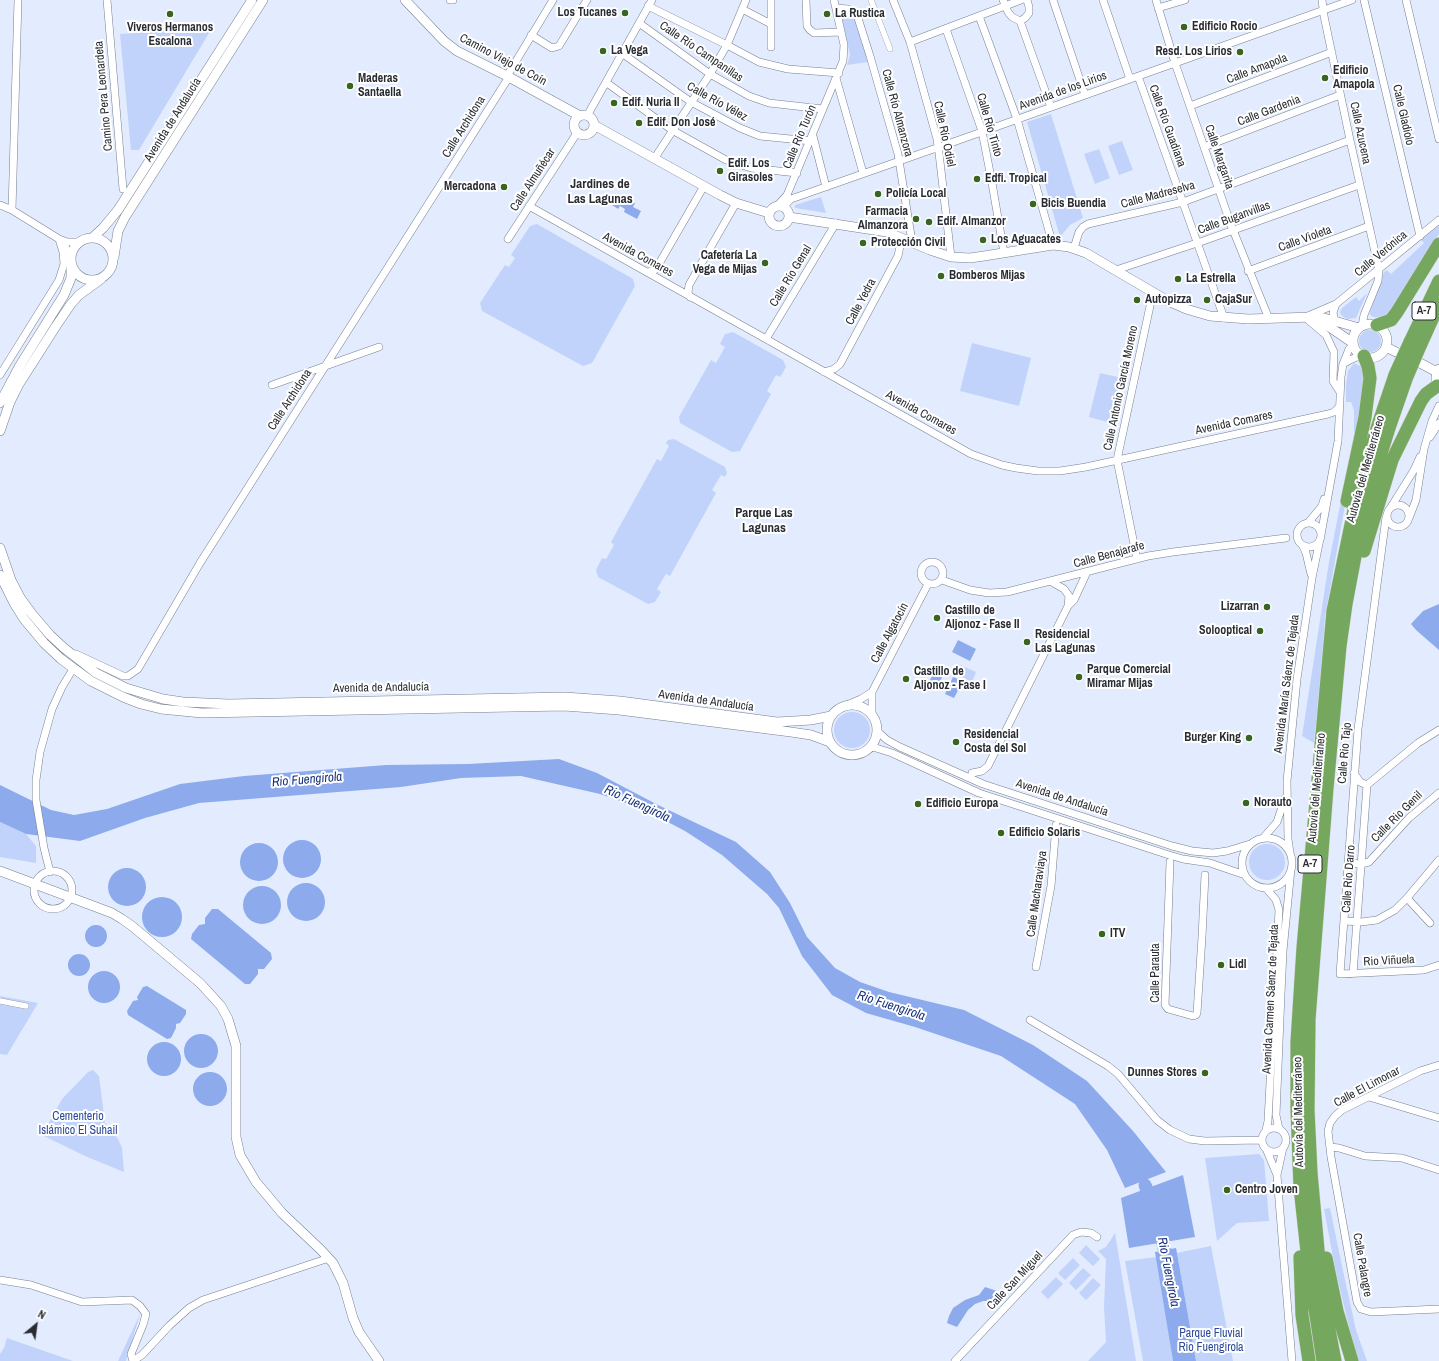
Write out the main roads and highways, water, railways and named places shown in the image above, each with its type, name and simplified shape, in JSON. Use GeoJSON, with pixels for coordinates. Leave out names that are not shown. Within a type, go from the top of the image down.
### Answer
{"type":"FeatureCollection","features":[{"type":"Feature","properties":{"kind":"highway"},"geometry":{"type":"LineString","coordinates":[[1377,325],[1391,320],[1439,244]]}},
{"type":"Feature","properties":{"kind":"highway","name":"Autovía del Mediterráneo"},"geometry":{"type":"LineString","coordinates":[[1323,1361],[1309,1270],[1300,1187],[1297,1109],[1297,1042],[1313,832],[1333,611],[1358,491],[1378,422],[1401,377],[1439,280]]}},
{"type":"Feature","properties":{"kind":"highway","name":"Autovía del Mediterráneo"},"geometry":{"type":"LineString","coordinates":[[1415,344],[1439,304]]}},
{"type":"Feature","properties":{"kind":"highway"},"geometry":{"type":"LineString","coordinates":[[1333,611],[1334,577],[1344,518],[1365,417],[1370,378],[1368,366],[1363,356]]}},
{"type":"Feature","properties":{"kind":"highway","name":"Autovía del Mediterráneo"},"geometry":{"type":"LineString","coordinates":[[1334,1361],[1318,1261],[1311,1173],[1308,1110],[1309,1019],[1328,780],[1340,646],[1346,604],[1370,488],[1390,425],[1401,377]]}},
{"type":"Feature","properties":{"kind":"highway"},"geometry":{"type":"LineString","coordinates":[[1346,604],[1392,460],[1421,401],[1426,394],[1438,387]]}},
{"type":"Feature","properties":{"kind":"highway"},"geometry":{"type":"LineString","coordinates":[[1311,1173],[1325,1254],[1337,1311],[1352,1361]]}},
{"type":"Feature","properties":{"kind":"highway"},"geometry":{"type":"LineString","coordinates":[[1300,1187],[1298,1224],[1302,1307],[1309,1361]]}},
{"type":"Feature","properties":{"kind":"water"},"geometry":{"type":"Polygon","coordinates":[[[619,194],[635,203],[633,207],[641,211],[637,219],[624,212],[625,209],[620,206],[618,209],[612,205],[619,194]]]}},
{"type":"Feature","properties":{"kind":"water"},"geometry":{"type":"Polygon","coordinates":[[[1439,604],[1439,650],[1411,624],[1423,611],[1439,604]]]}},
{"type":"Feature","properties":{"kind":"water"},"geometry":{"type":"Polygon","coordinates":[[[958,640],[976,649],[970,661],[952,652],[958,640]]]}},
{"type":"Feature","properties":{"kind":"water"},"geometry":{"type":"Polygon","coordinates":[[[937,666],[946,670],[936,688],[928,684],[937,666]]]}},
{"type":"Feature","properties":{"kind":"water"},"geometry":{"type":"Polygon","coordinates":[[[953,677],[963,681],[954,698],[945,694],[953,677]]]}},
{"type":"Feature","properties":{"kind":"water"},"geometry":{"type":"Polygon","coordinates":[[[559,759],[597,773],[658,805],[736,842],[770,872],[790,903],[807,937],[835,968],[860,982],[889,992],[964,1010],[1033,1045],[1087,1081],[1133,1131],[1166,1172],[1125,1188],[1107,1150],[1075,1104],[1001,1056],[915,1027],[866,1013],[832,995],[802,956],[779,908],[767,894],[722,855],[685,831],[643,809],[600,794],[521,776],[461,778],[401,787],[199,803],[145,818],[80,841],[26,834],[0,822],[0,785],[51,810],[74,815],[107,809],[180,784],[244,776],[386,765],[468,764],[559,759]]]}},
{"type":"Feature","properties":{"kind":"water"},"geometry":{"type":"Polygon","coordinates":[[[302,840],[315,846],[321,859],[315,872],[302,878],[289,872],[283,859],[289,846],[302,840]]]}},
{"type":"Feature","properties":{"kind":"water"},"geometry":{"type":"Polygon","coordinates":[[[259,843],[272,849],[278,862],[272,875],[259,881],[246,875],[240,862],[246,849],[259,843]]]}},
{"type":"Feature","properties":{"kind":"water"},"geometry":{"type":"Polygon","coordinates":[[[127,868],[137,871],[143,877],[146,887],[143,897],[137,903],[127,906],[117,903],[111,897],[108,887],[111,877],[117,871],[127,868]]]}},
{"type":"Feature","properties":{"kind":"water"},"geometry":{"type":"Polygon","coordinates":[[[306,883],[319,889],[325,902],[319,915],[306,921],[293,915],[287,902],[293,889],[306,883]]]}},
{"type":"Feature","properties":{"kind":"water"},"geometry":{"type":"Polygon","coordinates":[[[262,886],[275,892],[281,905],[275,918],[262,924],[249,918],[243,905],[249,892],[262,886]]]}},
{"type":"Feature","properties":{"kind":"water"},"geometry":{"type":"Polygon","coordinates":[[[162,897],[170,899],[176,903],[180,909],[182,917],[180,925],[176,931],[170,935],[162,937],[154,935],[148,931],[144,925],[142,917],[144,909],[148,903],[154,899],[162,897]]]}},
{"type":"Feature","properties":{"kind":"water"},"geometry":{"type":"Polygon","coordinates":[[[212,909],[218,909],[271,953],[272,959],[264,969],[258,969],[258,974],[250,984],[245,984],[191,939],[192,934],[199,925],[205,924],[205,918],[212,909]]]}},
{"type":"Feature","properties":{"kind":"water"},"geometry":{"type":"Polygon","coordinates":[[[92,925],[100,925],[107,932],[107,940],[100,947],[92,947],[85,940],[85,932],[92,925]]]}},
{"type":"Feature","properties":{"kind":"water"},"geometry":{"type":"Polygon","coordinates":[[[75,954],[83,954],[90,961],[90,969],[83,976],[75,976],[68,969],[68,961],[75,954]]]}},
{"type":"Feature","properties":{"kind":"water"},"geometry":{"type":"Polygon","coordinates":[[[101,971],[107,971],[116,975],[120,987],[116,999],[107,1003],[101,1003],[92,999],[88,990],[88,984],[92,975],[101,971]]]}},
{"type":"Feature","properties":{"kind":"water"},"geometry":{"type":"Polygon","coordinates":[[[147,986],[186,1010],[186,1014],[180,1023],[176,1024],[176,1028],[171,1038],[167,1039],[128,1015],[127,1011],[133,1001],[138,1000],[137,997],[143,987],[147,986]]]}},
{"type":"Feature","properties":{"kind":"water"},"geometry":{"type":"Polygon","coordinates":[[[201,1034],[213,1039],[218,1051],[213,1063],[201,1068],[189,1063],[184,1051],[189,1039],[201,1034]]]}},
{"type":"Feature","properties":{"kind":"water"},"geometry":{"type":"Polygon","coordinates":[[[164,1042],[176,1047],[181,1059],[176,1071],[164,1076],[152,1071],[147,1059],[152,1047],[164,1042]]]}},
{"type":"Feature","properties":{"kind":"water"},"geometry":{"type":"Polygon","coordinates":[[[210,1072],[222,1077],[227,1089],[222,1101],[210,1106],[198,1101],[193,1089],[198,1077],[210,1072]]]}},
{"type":"Feature","properties":{"kind":"water"},"geometry":{"type":"Polygon","coordinates":[[[1183,1175],[1195,1237],[1129,1248],[1121,1198],[1183,1175]]]}},
{"type":"Feature","properties":{"kind":"water"},"geometry":{"type":"Polygon","coordinates":[[[1176,1248],[1196,1361],[1173,1361],[1155,1252],[1176,1248]]]}},
{"type":"Feature","properties":{"kind":"water"},"geometry":{"type":"Polygon","coordinates":[[[985,1287],[997,1291],[994,1301],[983,1301],[975,1304],[968,1310],[957,1327],[947,1323],[953,1308],[965,1300],[979,1295],[985,1287]]]}},
{"type":"Feature","properties":{"kind":"waterway","name":"Rio Fuengirola"},"geometry":{"type":"LineString","coordinates":[[1145,1185],[1153,1205]]}},
{"type":"Feature","properties":{"kind":"waterway","name":"Rio Fuengirola"},"geometry":{"type":"LineString","coordinates":[[1159,1225],[1168,1266]]}},
{"type":"Feature","properties":{"kind":"place","name":"Los Tucanes"},"geometry":{"type":"Point","coordinates":[625,13]}},
{"type":"Feature","properties":{"kind":"place","name":"Viveros Hermanos Escalona"},"geometry":{"type":"Point","coordinates":[170,14]}},
{"type":"Feature","properties":{"kind":"place","name":"La Rustica"},"geometry":{"type":"Point","coordinates":[827,14]}},
{"type":"Feature","properties":{"kind":"place","name":"Edificio Rocio"},"geometry":{"type":"Point","coordinates":[1184,27]}},
{"type":"Feature","properties":{"kind":"place","name":"La Vega"},"geometry":{"type":"Point","coordinates":[603,51]}},
{"type":"Feature","properties":{"kind":"place","name":"Resd. Los Lirios"},"geometry":{"type":"Point","coordinates":[1240,52]}},
{"type":"Feature","properties":{"kind":"place","name":"Edificio Amapola"},"geometry":{"type":"Point","coordinates":[1325,78]}},
{"type":"Feature","properties":{"kind":"place","name":"Maderas Santaella"},"geometry":{"type":"Point","coordinates":[350,86]}},
{"type":"Feature","properties":{"kind":"place","name":"Edif. Nuria II"},"geometry":{"type":"Point","coordinates":[614,103]}},
{"type":"Feature","properties":{"kind":"place","name":"Edif. Don José"},"geometry":{"type":"Point","coordinates":[639,123]}},
{"type":"Feature","properties":{"kind":"place","name":"Edif. Los Girasoles"},"geometry":{"type":"Point","coordinates":[720,171]}},
{"type":"Feature","properties":{"kind":"place","name":"Edfi. Tropical"},"geometry":{"type":"Point","coordinates":[977,179]}},
{"type":"Feature","properties":{"kind":"place","name":"Mercadona"},"geometry":{"type":"Point","coordinates":[504,187]}},
{"type":"Feature","properties":{"kind":"place","name":"Policía Local"},"geometry":{"type":"Point","coordinates":[878,194]}},
{"type":"Feature","properties":{"kind":"place","name":"Bicis Buendia"},"geometry":{"type":"Point","coordinates":[1033,204]}},
{"type":"Feature","properties":{"kind":"place","name":"Farmacia Almanzora"},"geometry":{"type":"Point","coordinates":[916,219]}},
{"type":"Feature","properties":{"kind":"place","name":"Edif. Almanzor"},"geometry":{"type":"Point","coordinates":[929,222]}},
{"type":"Feature","properties":{"kind":"place","name":"Los Aguacates"},"geometry":{"type":"Point","coordinates":[983,240]}},
{"type":"Feature","properties":{"kind":"place","name":"Protección Civil"},"geometry":{"type":"Point","coordinates":[863,243]}},
{"type":"Feature","properties":{"kind":"place","name":"Cafetería La Vega de Mijas"},"geometry":{"type":"Point","coordinates":[765,263]}},
{"type":"Feature","properties":{"kind":"place","name":"Bomberos Mijas"},"geometry":{"type":"Point","coordinates":[941,276]}},
{"type":"Feature","properties":{"kind":"place","name":"La Estrella"},"geometry":{"type":"Point","coordinates":[1178,279]}},
{"type":"Feature","properties":{"kind":"place","name":"Autopizza"},"geometry":{"type":"Point","coordinates":[1137,300]}},
{"type":"Feature","properties":{"kind":"place","name":"CajaSur"},"geometry":{"type":"Point","coordinates":[1207,300]}},
{"type":"Feature","properties":{"kind":"place","name":"Lizarran"},"geometry":{"type":"Point","coordinates":[1267,607]}},
{"type":"Feature","properties":{"kind":"place","name":"Castillo de Aljonoz - Fase II"},"geometry":{"type":"Point","coordinates":[937,618]}},
{"type":"Feature","properties":{"kind":"place","name":"Solooptical"},"geometry":{"type":"Point","coordinates":[1260,631]}},
{"type":"Feature","properties":{"kind":"place","name":"Residencial Las Lagunas"},"geometry":{"type":"Point","coordinates":[1027,642]}},
{"type":"Feature","properties":{"kind":"place","name":"Parque Comercial Miramar Mijas"},"geometry":{"type":"Point","coordinates":[1079,677]}},
{"type":"Feature","properties":{"kind":"place","name":"Castillo de Aljonoz - Fase I"},"geometry":{"type":"Point","coordinates":[906,679]}},
{"type":"Feature","properties":{"kind":"place","name":"Burger King"},"geometry":{"type":"Point","coordinates":[1249,738]}},
{"type":"Feature","properties":{"kind":"place","name":"Residencial Costa del Sol"},"geometry":{"type":"Point","coordinates":[956,742]}},
{"type":"Feature","properties":{"kind":"place","name":"Norauto"},"geometry":{"type":"Point","coordinates":[1246,803]}},
{"type":"Feature","properties":{"kind":"place","name":"Edificio Europa"},"geometry":{"type":"Point","coordinates":[918,804]}},
{"type":"Feature","properties":{"kind":"place","name":"Edificio Solaris"},"geometry":{"type":"Point","coordinates":[1001,833]}},
{"type":"Feature","properties":{"kind":"place","name":"ITV"},"geometry":{"type":"Point","coordinates":[1102,934]}},
{"type":"Feature","properties":{"kind":"place","name":"Lidl"},"geometry":{"type":"Point","coordinates":[1221,965]}},
{"type":"Feature","properties":{"kind":"place","name":"Dunnes Stores"},"geometry":{"type":"Point","coordinates":[1205,1073]}},
{"type":"Feature","properties":{"kind":"place","name":"Centro Joven"},"geometry":{"type":"Point","coordinates":[1227,1190]}},
{"type":"Feature","properties":{"kind":"district","name":"Jardines de Las Lagunas"},"geometry":{"type":"Point","coordinates":[600,192]}},
{"type":"Feature","properties":{"kind":"district","name":"Parque Las Lagunas"},"geometry":{"type":"Point","coordinates":[764,522]}},
{"type":"Feature","properties":{"kind":"park label","name":"Cementerio Islámico El Suhail"},"geometry":{"type":"Point","coordinates":[78,1124]}},
{"type":"Feature","properties":{"kind":"park label","name":"Parque Fluvial Rio Fuengirola"},"geometry":{"type":"Point","coordinates":[1211,1341]}}]}
